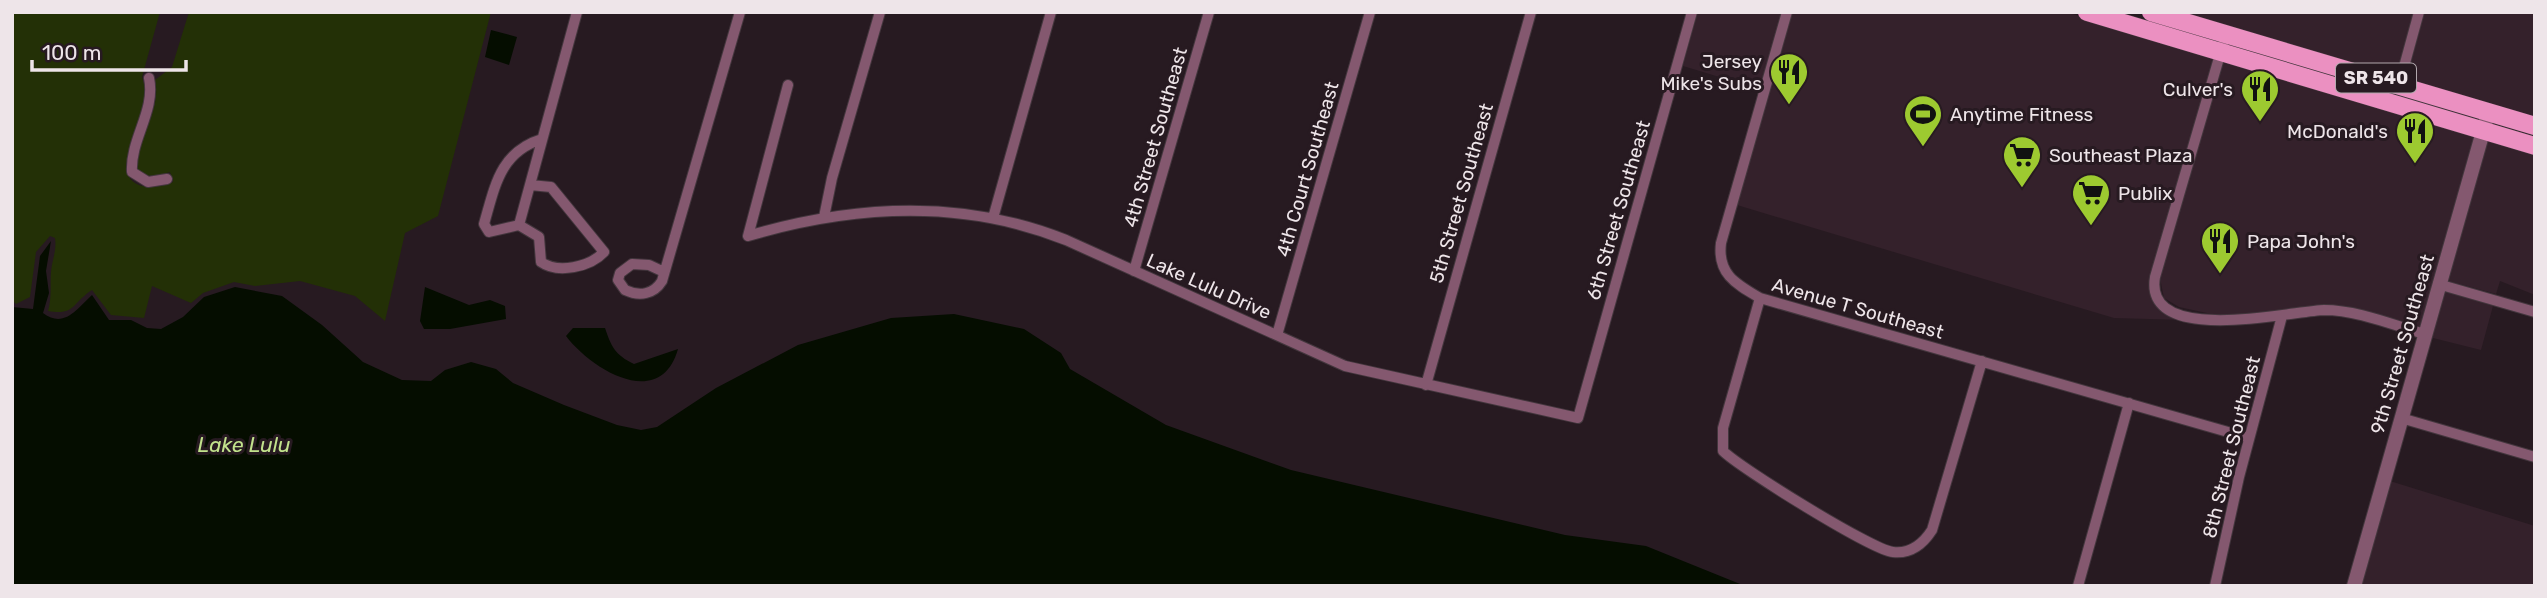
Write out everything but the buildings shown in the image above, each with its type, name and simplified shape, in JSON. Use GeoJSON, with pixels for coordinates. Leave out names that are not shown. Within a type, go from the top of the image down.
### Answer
{"type":"FeatureCollection","features":[{"type":"Feature","properties":{"kind":"main road","name":"SR 540"},"geometry":{"type":"LineString","coordinates":[[2087,12],[2535,146]]}},
{"type":"Feature","properties":{"kind":"main road","name":"SR 540"},"geometry":{"type":"LineString","coordinates":[[2151,12],[2535,126]]}},
{"type":"Feature","properties":{"kind":"main road"},"geometry":{"type":"LineString","coordinates":[[2342,89],[2356,81],[2387,88],[2399,85]]}},
{"type":"Feature","properties":{"kind":"street"},"geometry":{"type":"LineString","coordinates":[[519,225],[577,12]]}},
{"type":"Feature","properties":{"kind":"street"},"geometry":{"type":"LineString","coordinates":[[664,272],[740,12]]}},
{"type":"Feature","properties":{"kind":"street"},"geometry":{"type":"LineString","coordinates":[[824,216],[832,178],[880,12]]}},
{"type":"Feature","properties":{"kind":"street"},"geometry":{"type":"LineString","coordinates":[[993,218],[1051,12]]}},
{"type":"Feature","properties":{"kind":"street","name":"4th Street Southeast"},"geometry":{"type":"LineString","coordinates":[[1134,271],[1209,12]]}},
{"type":"Feature","properties":{"kind":"street","name":"4th Court Southeast"},"geometry":{"type":"LineString","coordinates":[[1277,335],[1370,12]]}},
{"type":"Feature","properties":{"kind":"street","name":"5th Street Southeast"},"geometry":{"type":"LineString","coordinates":[[1426,384],[1531,12]]}},
{"type":"Feature","properties":{"kind":"street","name":"6th Street Southeast"},"geometry":{"type":"LineString","coordinates":[[1578,418],[1692,12]]}},
{"type":"Feature","properties":{"kind":"street","name":"Avenue T Southeast"},"geometry":{"type":"LineString","coordinates":[[1787,12],[1720,251],[1723,270],[1730,280],[1760,298],[2249,438]]}},
{"type":"Feature","properties":{"kind":"street"},"geometry":{"type":"LineString","coordinates":[[2399,85],[2419,12]]}},
{"type":"Feature","properties":{"kind":"street"},"geometry":{"type":"LineString","coordinates":[[2226,34],[2153,286],[2160,302],[2167,308],[2198,317],[2242,322],[2339,312],[2424,334]]}},
{"type":"Feature","properties":{"kind":"street"},"geometry":{"type":"LineString","coordinates":[[149,78],[152,94],[133,155],[132,172],[148,182],[167,179]]}},
{"type":"Feature","properties":{"kind":"street","name":"Lake Lulu Drive"},"geometry":{"type":"LineString","coordinates":[[788,85],[748,236],[824,216],[866,210],[925,209],[993,218],[1038,229],[1345,366],[1578,418]]}},
{"type":"Feature","properties":{"kind":"street","name":"9th Street Southeast"},"geometry":{"type":"LineString","coordinates":[[2354,586],[2488,113]]}},
{"type":"Feature","properties":{"kind":"street"},"geometry":{"type":"LineString","coordinates":[[530,185],[551,187],[604,252],[597,260],[579,266],[549,267],[541,262],[539,237],[519,225],[489,232],[484,224],[502,167],[527,144],[542,139]]}},
{"type":"Feature","properties":{"kind":"street"},"geometry":{"type":"LineString","coordinates":[[2438,284],[2535,312]]}},
{"type":"Feature","properties":{"kind":"street"},"geometry":{"type":"LineString","coordinates":[[1760,298],[1723,428],[1723,451],[1768,482],[1889,551],[1914,548],[1932,530],[1982,361]]}},
{"type":"Feature","properties":{"kind":"street","name":"8th Street Southeast"},"geometry":{"type":"LineString","coordinates":[[2215,586],[2249,438],[2282,316]]}},
{"type":"Feature","properties":{"kind":"street"},"geometry":{"type":"LineString","coordinates":[[2078,586],[2129,403]]}},
{"type":"Feature","properties":{"kind":"street"},"geometry":{"type":"LineString","coordinates":[[2401,418],[2535,457]]}},
{"type":"Feature","properties":{"kind":"shaded area"},"geometry":{"type":"Polygon","coordinates":[[[1698,12],[1782,12],[1759,89],[1683,66],[1698,12]]]}},
{"type":"Feature","properties":{"kind":"shaded area"},"geometry":{"type":"Polygon","coordinates":[[[1793,12],[2066,12],[2214,56],[2148,285],[2157,307],[2185,320],[2114,318],[1737,205],[1793,12]]]}},
{"type":"Feature","properties":{"kind":"shaded area"},"geometry":{"type":"Polygon","coordinates":[[[2173,12],[2414,12],[2396,77],[2173,12]]]}},
{"type":"Feature","properties":{"kind":"shaded area"},"geometry":{"type":"Polygon","coordinates":[[[2425,12],[2535,14],[2535,120],[2406,81],[2425,12]]]}},
{"type":"Feature","properties":{"kind":"shaded area"},"geometry":{"type":"Polygon","coordinates":[[[2224,59],[2476,136],[2421,327],[2323,304],[2257,315],[2221,316],[2179,307],[2164,298],[2160,278],[2224,59]]]}},
{"type":"Feature","properties":{"kind":"shaded area"},"geometry":{"type":"Polygon","coordinates":[[[2486,139],[2535,152],[2535,295],[2500,281],[2496,294],[2445,280],[2486,139]]]}},
{"type":"Feature","properties":{"kind":"shaded area"},"geometry":{"type":"Polygon","coordinates":[[[2442,291],[2493,306],[2481,350],[2429,337],[2442,291]]]}},
{"type":"Feature","properties":{"kind":"shaded area"},"geometry":{"type":"Polygon","coordinates":[[[2390,481],[2535,526],[2535,586],[2361,586],[2390,481]]]}},
{"type":"Feature","properties":{"kind":"green space"},"geometry":{"type":"Polygon","coordinates":[[[12,12],[160,12],[142,77],[147,94],[126,165],[131,180],[150,187],[173,182],[170,172],[145,175],[137,169],[138,158],[155,103],[155,80],[172,67],[189,12],[491,12],[438,216],[405,233],[385,321],[355,296],[300,281],[255,286],[234,282],[203,293],[191,303],[152,286],[144,318],[111,315],[92,290],[69,310],[48,311],[55,247],[55,238],[50,236],[36,252],[30,297],[16,304],[12,300],[12,12]]]}},
{"type":"Feature","properties":{"kind":"water"},"geometry":{"type":"Polygon","coordinates":[[[491,30],[517,37],[509,65],[485,57],[491,30]]]}},
{"type":"Feature","properties":{"kind":"water","name":"Lake Lulu"},"geometry":{"type":"Polygon","coordinates":[[[51,241],[46,271],[49,293],[43,313],[57,319],[70,315],[92,295],[109,320],[131,320],[147,328],[161,329],[183,317],[204,297],[235,287],[282,296],[322,325],[363,362],[402,380],[431,381],[445,370],[471,362],[496,369],[513,383],[564,405],[617,425],[641,430],[657,427],[716,388],[798,345],[891,318],[954,314],[1024,329],[1061,353],[1070,369],[1166,425],[1291,470],[1565,535],[1646,546],[1745,586],[12,586],[12,307],[33,309],[40,256],[51,241]]]}},
{"type":"Feature","properties":{"kind":"water"},"geometry":{"type":"Polygon","coordinates":[[[425,287],[469,305],[490,300],[505,306],[506,319],[450,329],[424,329],[420,321],[425,287]]]}},
{"type":"Feature","properties":{"kind":"water"},"geometry":{"type":"Polygon","coordinates":[[[573,328],[605,328],[615,349],[634,364],[678,349],[669,368],[656,378],[641,381],[625,378],[608,371],[577,349],[566,336],[573,328]]]}},
{"type":"Feature","properties":{"kind":"place","name":"Jersey Mike's Subs"},"geometry":{"type":"Point","coordinates":[1789,106]}},
{"type":"Feature","properties":{"kind":"place","name":"Culver's"},"geometry":{"type":"Point","coordinates":[2260,123]}},
{"type":"Feature","properties":{"kind":"place","name":"Anytime Fitness"},"geometry":{"type":"Point","coordinates":[1923,148]}},
{"type":"Feature","properties":{"kind":"place","name":"McDonald's"},"geometry":{"type":"Point","coordinates":[2415,165]}},
{"type":"Feature","properties":{"kind":"place","name":"Southeast Plaza"},"geometry":{"type":"Point","coordinates":[2022,189]}},
{"type":"Feature","properties":{"kind":"place","name":"Publix"},"geometry":{"type":"Point","coordinates":[2091,227]}},
{"type":"Feature","properties":{"kind":"place","name":"Papa John's"},"geometry":{"type":"Point","coordinates":[2220,275]}}]}
